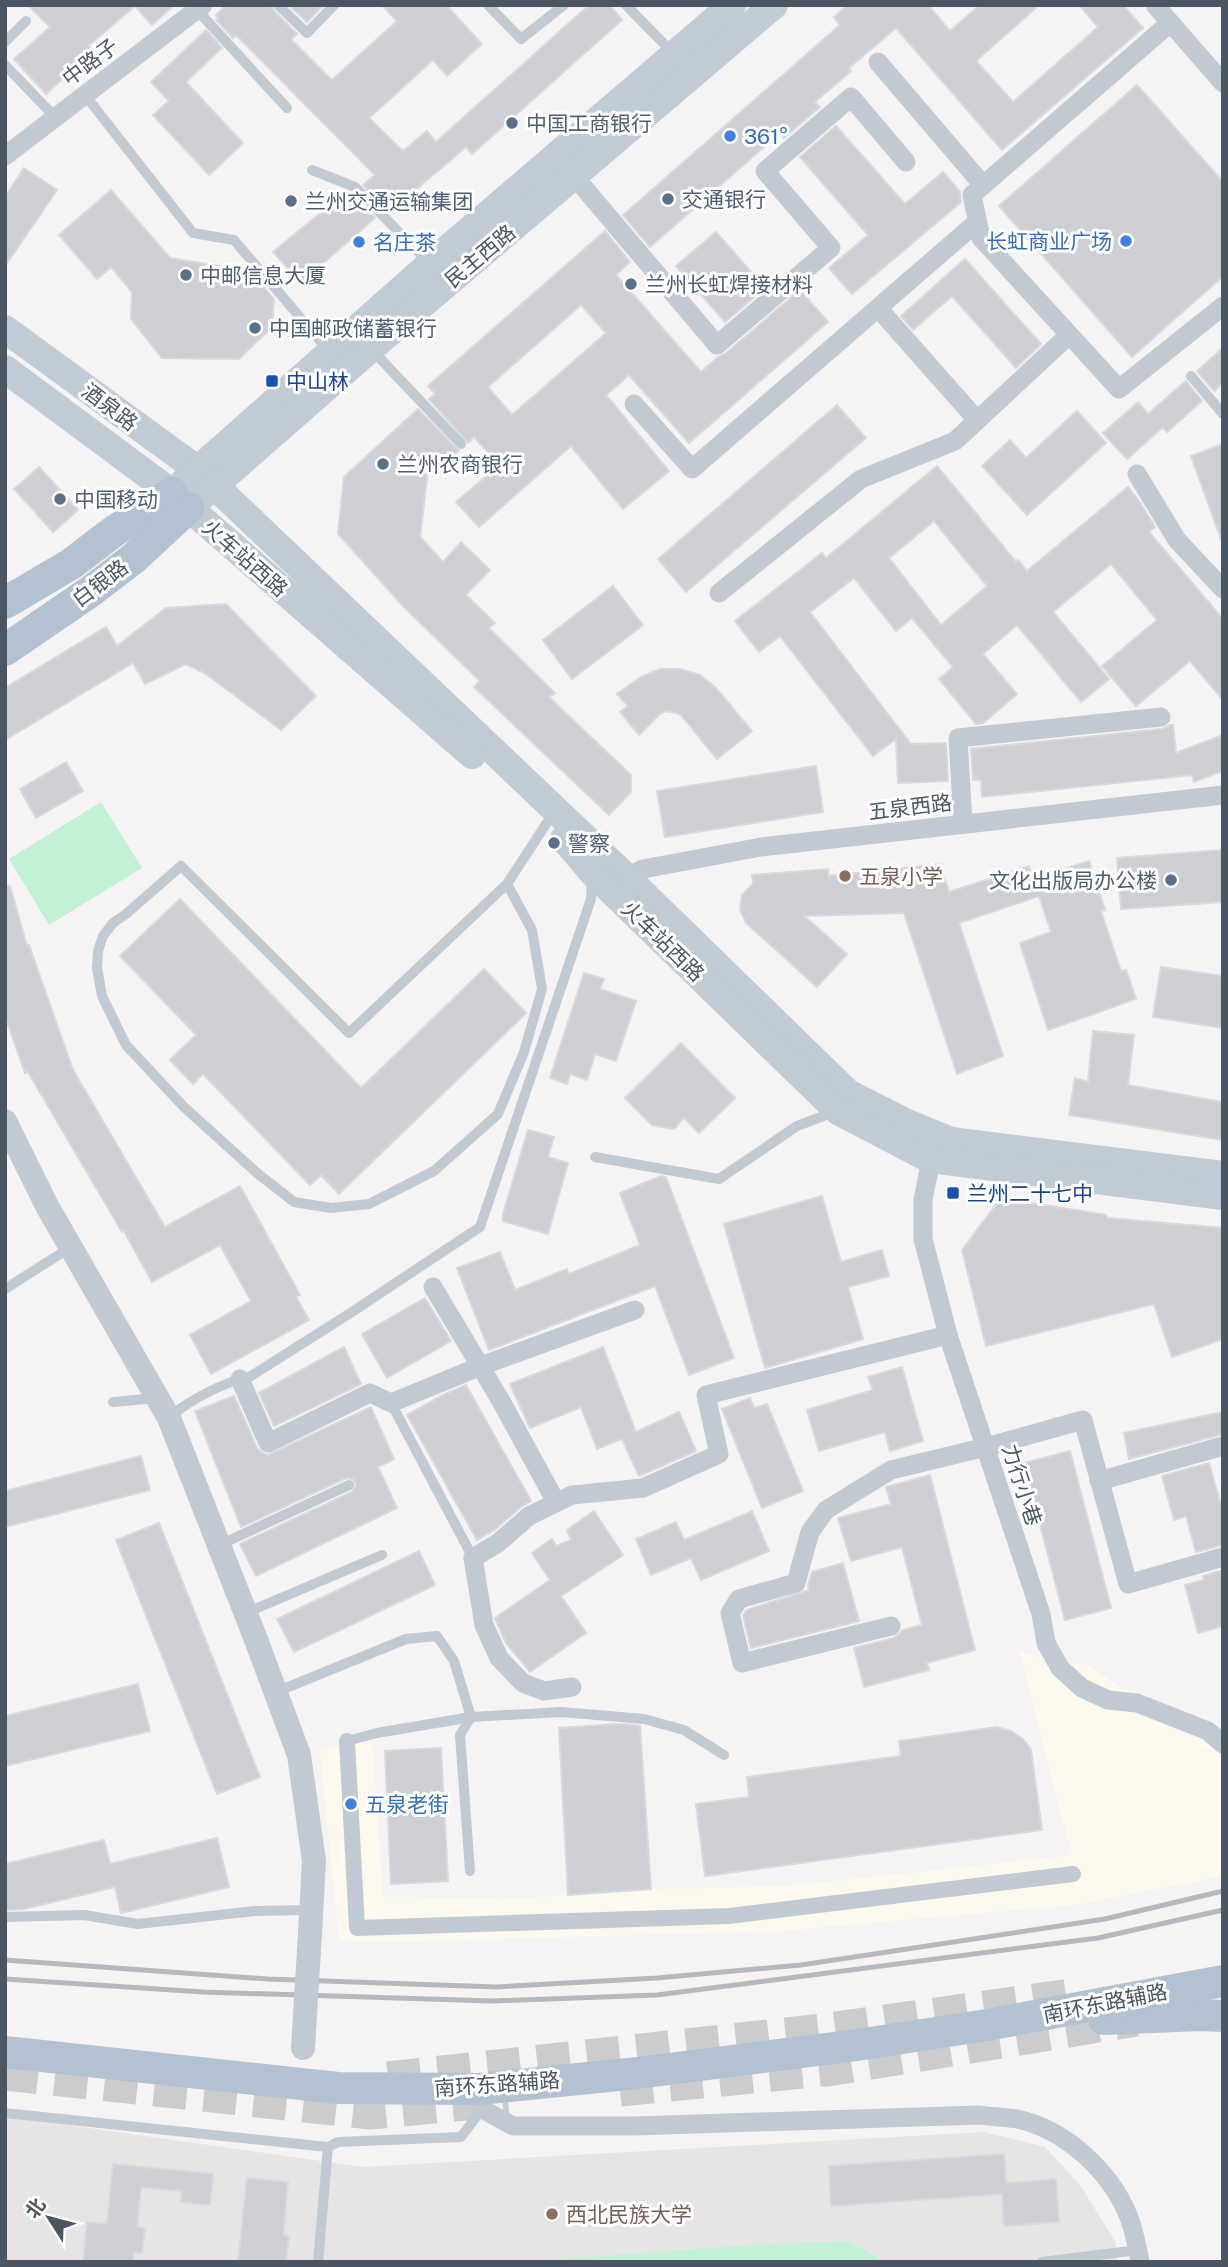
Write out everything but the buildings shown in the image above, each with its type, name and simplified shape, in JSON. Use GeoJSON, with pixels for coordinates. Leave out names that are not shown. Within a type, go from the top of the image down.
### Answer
{"type":"FeatureCollection","features":[{"type":"Feature","properties":{"kind":"main road","name":"民主西路"},"geometry":{"type":"LineString","coordinates":[[206,478],[331,354],[430,264],[732,5]]}},
{"type":"Feature","properties":{"kind":"main road","name":"民主西路"},"geometry":{"type":"LineString","coordinates":[[180,500],[370,349],[774,5]]}},
{"type":"Feature","properties":{"kind":"main road","name":"酒泉路"},"geometry":{"type":"LineString","coordinates":[[5,329],[206,478]]}},
{"type":"Feature","properties":{"kind":"main road","name":"酒泉路"},"geometry":{"type":"LineString","coordinates":[[5,369],[180,500]]}},
{"type":"Feature","properties":{"kind":"main road","name":"火车站西路"},"geometry":{"type":"LineString","coordinates":[[206,478],[838,1111],[934,1147],[1223,1196]]}},
{"type":"Feature","properties":{"kind":"main road","name":"火车站西路"},"geometry":{"type":"LineString","coordinates":[[180,500],[548,821],[848,1093],[907,1123],[934,1147]]}},
{"type":"Feature","properties":{"kind":"main road","name":"白银路"},"geometry":{"type":"LineString","coordinates":[[5,603],[71,564],[113,532],[180,500]]}},
{"type":"Feature","properties":{"kind":"main road","name":"白银路"},"geometry":{"type":"LineString","coordinates":[[5,650],[134,558],[180,500]]}},
{"type":"Feature","properties":{"kind":"main road","name":"火车站西路"},"geometry":{"type":"LineString","coordinates":[[934,1147],[951,1141],[1223,1175]]}},
{"type":"Feature","properties":{"kind":"main road","name":"南环东路辅路"},"geometry":{"type":"LineString","coordinates":[[5,2052],[338,2088],[481,2099],[638,2073],[857,2045],[987,2025],[1223,1981]]}},
{"type":"Feature","properties":{"kind":"main road","name":"南环东路辅路"},"geometry":{"type":"LineString","coordinates":[[987,2025],[1223,2015]]}},
{"type":"Feature","properties":{"kind":"street"},"geometry":{"type":"LineString","coordinates":[[1155,5],[1223,83]]}},
{"type":"Feature","properties":{"kind":"street","name":"中路子"},"geometry":{"type":"LineString","coordinates":[[5,156],[200,8]]}},
{"type":"Feature","properties":{"kind":"street"},"geometry":{"type":"LineString","coordinates":[[1170,23],[971,195],[981,238],[1119,389],[1223,306]]}},
{"type":"Feature","properties":{"kind":"street"},"geometry":{"type":"LineString","coordinates":[[878,62],[983,185]]}},
{"type":"Feature","properties":{"kind":"street"},"geometry":{"type":"LineString","coordinates":[[574,176],[717,345],[831,248],[765,170],[851,97],[906,162]]}},
{"type":"Feature","properties":{"kind":"street"},"geometry":{"type":"LineString","coordinates":[[634,404],[692,470],[977,222]]}},
{"type":"Feature","properties":{"kind":"street"},"geometry":{"type":"LineString","coordinates":[[878,308],[977,420]]}},
{"type":"Feature","properties":{"kind":"street"},"geometry":{"type":"LineString","coordinates":[[719,593],[861,479],[954,441],[1069,335]]}},
{"type":"Feature","properties":{"kind":"street"},"geometry":{"type":"LineString","coordinates":[[1137,474],[1177,540],[1223,589]]}},
{"type":"Feature","properties":{"kind":"street"},"geometry":{"type":"LineString","coordinates":[[963,823],[958,738],[1161,717]]}},
{"type":"Feature","properties":{"kind":"street","name":"五泉西路"},"geometry":{"type":"LineString","coordinates":[[609,879],[643,869],[761,847],[1223,795]]}},
{"type":"Feature","properties":{"kind":"street"},"geometry":{"type":"LineString","coordinates":[[5,1121],[47,1206],[163,1408],[299,1755],[314,1861],[301,2083]]}},
{"type":"Feature","properties":{"kind":"street","name":"力行小巷"},"geometry":{"type":"LineString","coordinates":[[934,1147],[923,1200],[923,1239],[948,1335],[1041,1614],[1046,1643],[1060,1668],[1082,1688],[1108,1700],[1137,1703],[1208,1731],[1223,1744]]}},
{"type":"Feature","properties":{"kind":"street"},"geometry":{"type":"LineString","coordinates":[[433,1287],[481,1366],[556,1502]]}},
{"type":"Feature","properties":{"kind":"street"},"geometry":{"type":"LineString","coordinates":[[240,1378],[268,1443],[370,1392],[391,1403],[481,1366],[635,1310]]}},
{"type":"Feature","properties":{"kind":"street"},"geometry":{"type":"LineString","coordinates":[[572,1687],[544,1691],[523,1683],[499,1658],[484,1625],[473,1558],[498,1543],[529,1516],[572,1494],[643,1488],[719,1454],[706,1395],[948,1335]]}},
{"type":"Feature","properties":{"kind":"street"},"geometry":{"type":"LineString","coordinates":[[891,1626],[742,1663],[730,1613],[739,1600],[796,1583],[810,1532],[826,1510],[891,1470],[1083,1420],[1128,1584],[1223,1557]]}},
{"type":"Feature","properties":{"kind":"street"},"geometry":{"type":"LineString","coordinates":[[1100,1481],[1223,1446]]}},
{"type":"Feature","properties":{"kind":"street"},"geometry":{"type":"LineString","coordinates":[[347,1741],[356,1928],[729,1916],[1073,1874]]}},
{"type":"Feature","properties":{"kind":"street"},"geometry":{"type":"LineString","coordinates":[[481,2099],[513,2126],[634,2126],[980,2115],[1019,2120],[1051,2132],[1071,2144],[1107,2179],[1128,2215],[1139,2256]]}},
{"type":"Feature","properties":{"kind":"lane"},"geometry":{"type":"LineString","coordinates":[[278,5],[307,33],[334,5]]}},
{"type":"Feature","properties":{"kind":"lane"},"geometry":{"type":"LineString","coordinates":[[488,5],[521,39],[565,5]]}},
{"type":"Feature","properties":{"kind":"lane"},"geometry":{"type":"LineString","coordinates":[[626,5],[674,55]]}},
{"type":"Feature","properties":{"kind":"lane"},"geometry":{"type":"LineString","coordinates":[[200,8],[286,108]]}},
{"type":"Feature","properties":{"kind":"lane"},"geometry":{"type":"LineString","coordinates":[[5,42],[26,21]]}},
{"type":"Feature","properties":{"kind":"lane"},"geometry":{"type":"LineString","coordinates":[[5,65],[55,117]]}},
{"type":"Feature","properties":{"kind":"lane"},"geometry":{"type":"LineString","coordinates":[[85,95],[193,233],[234,240],[331,354]]}},
{"type":"Feature","properties":{"kind":"lane"},"geometry":{"type":"LineString","coordinates":[[312,170],[355,187],[430,264]]}},
{"type":"Feature","properties":{"kind":"lane"},"geometry":{"type":"LineString","coordinates":[[370,349],[461,444]]}},
{"type":"Feature","properties":{"kind":"lane"},"geometry":{"type":"LineString","coordinates":[[1191,376],[1223,414]]}},
{"type":"Feature","properties":{"kind":"lane"},"geometry":{"type":"LineString","coordinates":[[507,884],[532,930],[542,989],[524,1052],[498,1114],[434,1171],[369,1204],[331,1208],[294,1202],[284,1195],[184,1107],[126,1045],[102,996],[97,968],[98,951],[103,936],[113,923],[181,866],[349,1033],[507,884],[548,821]]}},
{"type":"Feature","properties":{"kind":"lane"},"geometry":{"type":"LineString","coordinates":[[113,1402],[163,1408],[184,1405],[240,1378],[251,1376],[480,1227],[591,899],[609,879]]}},
{"type":"Feature","properties":{"kind":"lane"},"geometry":{"type":"LineString","coordinates":[[595,1157],[719,1179],[797,1126],[838,1111]]}},
{"type":"Feature","properties":{"kind":"lane"},"geometry":{"type":"LineString","coordinates":[[5,1289],[71,1246]]}},
{"type":"Feature","properties":{"kind":"lane"},"geometry":{"type":"LineString","coordinates":[[391,1403],[473,1558]]}},
{"type":"Feature","properties":{"kind":"lane"},"geometry":{"type":"LineString","coordinates":[[228,1541],[349,1485]]}},
{"type":"Feature","properties":{"kind":"lane"},"geometry":{"type":"LineString","coordinates":[[255,1609],[382,1555]]}},
{"type":"Feature","properties":{"kind":"lane"},"geometry":{"type":"LineString","coordinates":[[276,1692],[407,1639],[437,1636],[454,1661],[471,1717],[460,1735],[470,1871]]}},
{"type":"Feature","properties":{"kind":"lane"},"geometry":{"type":"LineString","coordinates":[[347,1741],[377,1733],[471,1717],[561,1712],[644,1719],[684,1730],[724,1755]]}},
{"type":"Feature","properties":{"kind":"lane"},"geometry":{"type":"LineString","coordinates":[[5,1917],[84,1915],[138,1924],[244,1912],[310,1922]]}},
{"type":"Feature","properties":{"kind":"lane"},"geometry":{"type":"LineString","coordinates":[[5,2113],[328,2147],[338,2142],[461,2137],[481,2099]]}},
{"type":"Feature","properties":{"kind":"lane"},"geometry":{"type":"LineString","coordinates":[[318,2262],[328,2147]]}},
{"type":"Feature","properties":{"kind":"lane"},"geometry":{"type":"LineString","coordinates":[[1042,2262],[1139,2256]]}},
{"type":"Feature","properties":{"kind":"shaded area"},"geometry":{"type":"Polygon","coordinates":[[[1019,1652],[1089,1666],[1122,1688],[1173,1707],[1223,1735],[1223,1876],[1076,1905],[781,1931],[364,1943],[339,1939],[320,1752],[372,1739],[383,1896],[503,1899],[659,1889],[788,1886],[1072,1855],[1019,1652]]]}},
{"type":"Feature","properties":{"kind":"shaded area","name":"西北民族大学"},"geometry":{"type":"Polygon","coordinates":[[[5,2116],[363,2167],[984,2132],[1045,2147],[1080,2185],[1116,2243],[1117,2262],[5,2262],[5,2116]]]}},
{"type":"Feature","properties":{"kind":"green space"},"geometry":{"type":"Polygon","coordinates":[[[101,802],[142,868],[49,925],[9,859],[101,802]]]}},
{"type":"Feature","properties":{"kind":"green space"},"geometry":{"type":"Polygon","coordinates":[[[849,2241],[884,2262],[525,2262],[749,2245],[849,2241]]]}},
{"type":"Feature","properties":{"kind":"tunnel"},"geometry":{"type":"LineString","coordinates":[[388,2078],[822,2030],[1071,1995]]}},
{"type":"Feature","properties":{"kind":"tunnel"},"geometry":{"type":"LineString","coordinates":[[620,2090],[834,2069],[1136,2020]]}},
{"type":"Feature","properties":{"kind":"tunnel"},"geometry":{"type":"LineString","coordinates":[[5,2074],[371,2113],[508,2100]]}},
{"type":"Feature","properties":{"kind":"railway"},"geometry":{"type":"LineString","coordinates":[[5,1960],[268,1979],[496,1987],[657,1978],[801,1965],[1105,1919],[1223,1891]]}},
{"type":"Feature","properties":{"kind":"railway"},"geometry":{"type":"LineString","coordinates":[[5,1979],[203,1992],[492,2001],[657,1995],[1098,1938],[1223,1910]]}},
{"type":"Feature","properties":{"kind":"place","name":"中国工商银行"},"geometry":{"type":"Point","coordinates":[512,123]}},
{"type":"Feature","properties":{"kind":"place","name":"361°"},"geometry":{"type":"Point","coordinates":[730,136]}},
{"type":"Feature","properties":{"kind":"place","name":"交通银行"},"geometry":{"type":"Point","coordinates":[668,199]}},
{"type":"Feature","properties":{"kind":"place","name":"兰州交通运输集团"},"geometry":{"type":"Point","coordinates":[291,201]}},
{"type":"Feature","properties":{"kind":"place","name":"长虹商业广场"},"geometry":{"type":"Point","coordinates":[1126,241]}},
{"type":"Feature","properties":{"kind":"place","name":"名庄茶"},"geometry":{"type":"Point","coordinates":[359,242]}},
{"type":"Feature","properties":{"kind":"place","name":"中邮信息大厦"},"geometry":{"type":"Point","coordinates":[186,275]}},
{"type":"Feature","properties":{"kind":"place","name":"兰州长虹焊接材料"},"geometry":{"type":"Point","coordinates":[631,284]}},
{"type":"Feature","properties":{"kind":"place","name":"中国邮政储蓄银行"},"geometry":{"type":"Point","coordinates":[255,328]}},
{"type":"Feature","properties":{"kind":"place","name":"中山林"},"geometry":{"type":"Point","coordinates":[272,381]}},
{"type":"Feature","properties":{"kind":"place","name":"兰州农商银行"},"geometry":{"type":"Point","coordinates":[383,464]}},
{"type":"Feature","properties":{"kind":"place","name":"中国移动"},"geometry":{"type":"Point","coordinates":[60,499]}},
{"type":"Feature","properties":{"kind":"place","name":"警察"},"geometry":{"type":"Point","coordinates":[554,843]}},
{"type":"Feature","properties":{"kind":"place","name":"五泉小学"},"geometry":{"type":"Point","coordinates":[845,876]}},
{"type":"Feature","properties":{"kind":"place","name":"文化出版局办公楼"},"geometry":{"type":"Point","coordinates":[1171,880]}},
{"type":"Feature","properties":{"kind":"place","name":"兰州二十七中"},"geometry":{"type":"Point","coordinates":[953,1193]}},
{"type":"Feature","properties":{"kind":"place","name":"五泉老街"},"geometry":{"type":"Point","coordinates":[351,1804]}},
{"type":"Feature","properties":{"kind":"place","name":"西北民族大学"},"geometry":{"type":"Point","coordinates":[552,2214]}}]}
